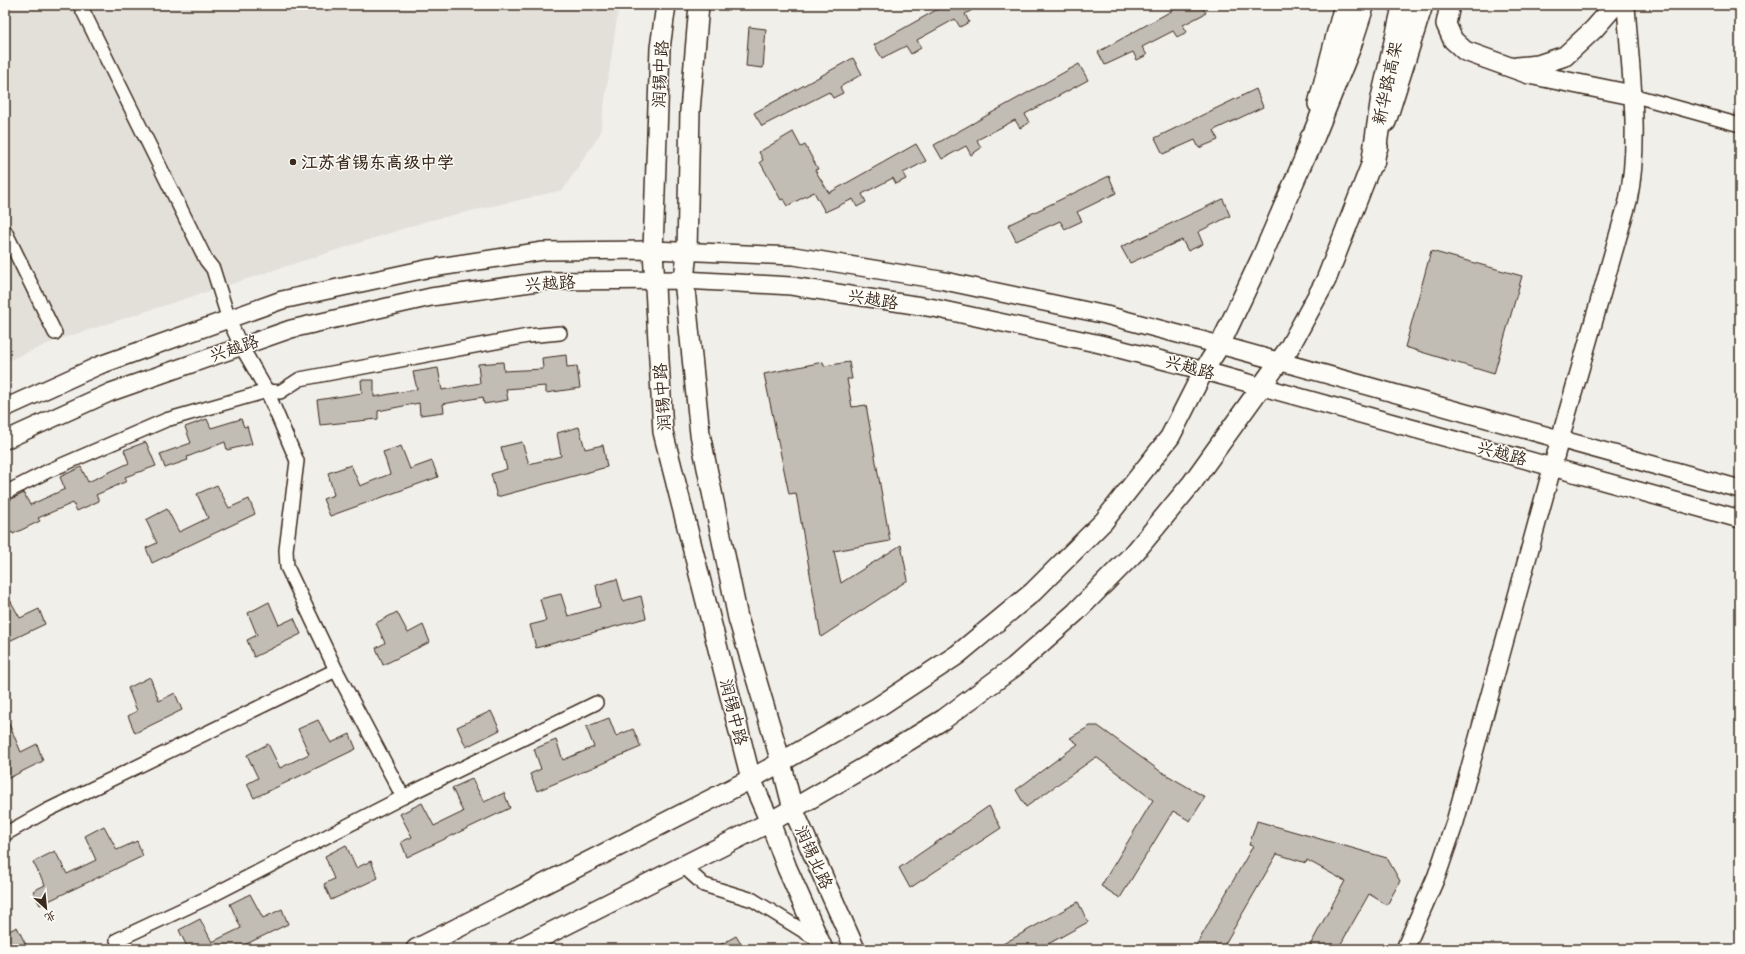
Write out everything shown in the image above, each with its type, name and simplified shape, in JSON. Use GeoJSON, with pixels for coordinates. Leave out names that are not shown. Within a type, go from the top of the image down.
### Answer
{"type":"FeatureCollection","features":[{"type":"Feature","properties":{"kind":"highway"},"geometry":{"type":"LineString","coordinates":[[1307,152],[1349,48],[1363,5]]}},
{"type":"Feature","properties":{"kind":"highway","name":"新华路高架"},"geometry":{"type":"LineString","coordinates":[[1373,162],[1382,100],[1404,5]]}},
{"type":"Feature","properties":{"kind":"main road","name":"润锡中路"},"geometry":{"type":"LineString","coordinates":[[666,5],[660,48],[654,250],[663,432],[751,779]]}},
{"type":"Feature","properties":{"kind":"main road","name":"润锡中路"},"geometry":{"type":"LineString","coordinates":[[699,5],[690,110],[687,251],[684,280],[700,434],[738,618],[781,762]]}},
{"type":"Feature","properties":{"kind":"main road"},"geometry":{"type":"LineString","coordinates":[[416,949],[751,779],[878,707],[957,655],[1033,592],[1104,521],[1170,437],[1204,370],[1220,345],[1263,254],[1307,152],[1344,5]]}},
{"type":"Feature","properties":{"kind":"main road"},"geometry":{"type":"LineString","coordinates":[[518,949],[770,822],[944,719],[1014,667],[1076,612],[1136,551],[1192,483],[1262,387],[1278,361],[1289,348],[1326,280],[1373,162],[1423,5]]}},
{"type":"Feature","properties":{"kind":"main road"},"geometry":{"type":"LineString","coordinates":[[1450,5],[1446,24],[1453,40],[1465,51],[1529,74],[1632,95]]}},
{"type":"Feature","properties":{"kind":"main road"},"geometry":{"type":"LineString","coordinates":[[1512,68],[1538,65],[1565,56],[1594,29],[1615,5]]}},
{"type":"Feature","properties":{"kind":"main road","name":"润锡北路"},"geometry":{"type":"LineString","coordinates":[[781,762],[793,809],[855,949]]}},
{"type":"Feature","properties":{"kind":"main road","name":"润锡北路"},"geometry":{"type":"LineString","coordinates":[[751,779],[770,822],[787,868],[821,944]]}},
{"type":"Feature","properties":{"kind":"street"},"geometry":{"type":"LineString","coordinates":[[80,5],[206,260],[213,269],[229,320],[241,346],[267,391],[297,461],[286,550],[287,567],[336,670],[403,797]]}},
{"type":"Feature","properties":{"kind":"street"},"geometry":{"type":"LineString","coordinates":[[1405,949],[1437,875],[1455,822],[1552,467],[1628,201],[1633,178],[1634,148],[1626,5]]}},
{"type":"Feature","properties":{"kind":"street"},"geometry":{"type":"LineString","coordinates":[[1632,95],[1740,125]]}},
{"type":"Feature","properties":{"kind":"street"},"geometry":{"type":"LineString","coordinates":[[5,231],[55,333]]}},
{"type":"Feature","properties":{"kind":"street","name":"兴越路"},"geometry":{"type":"LineString","coordinates":[[5,408],[100,365],[282,300],[426,268],[543,251],[687,251],[794,256],[940,280],[1106,315],[1220,345],[1740,489]]}},
{"type":"Feature","properties":{"kind":"street","name":"兴越路"},"geometry":{"type":"LineString","coordinates":[[5,440],[111,392],[290,329],[431,297],[546,280],[684,280],[791,286],[934,308],[1100,344],[1204,370],[1740,519]]}},
{"type":"Feature","properties":{"kind":"street"},"geometry":{"type":"LineString","coordinates":[[5,492],[48,470],[166,420],[267,391],[280,392],[300,379],[528,336],[560,333]]}},
{"type":"Feature","properties":{"kind":"street"},"geometry":{"type":"LineString","coordinates":[[5,834],[48,810],[336,670]]}},
{"type":"Feature","properties":{"kind":"street"},"geometry":{"type":"LineString","coordinates":[[117,940],[209,897],[403,797],[596,703]]}},
{"type":"Feature","properties":{"kind":"street"},"geometry":{"type":"LineString","coordinates":[[683,866],[704,886],[753,900],[821,944]]}},
{"type":"Feature","properties":{"kind":"shaded area","name":"江苏省锡东高级中学"},"geometry":{"type":"Polygon","coordinates":[[[5,5],[619,5],[600,134],[563,190],[427,221],[57,340],[5,362],[5,5]]]}},
{"type":"Feature","properties":{"kind":"building"},"geometry":{"type":"Polygon","coordinates":[[[945,5],[981,5],[965,14],[969,22],[960,27],[955,19],[917,40],[921,48],[911,54],[906,46],[882,58],[874,45],[945,5]]]}},
{"type":"Feature","properties":{"kind":"building"},"geometry":{"type":"Polygon","coordinates":[[[1182,5],[1201,5],[1206,13],[1183,25],[1187,32],[1177,37],[1173,31],[1142,47],[1147,55],[1137,60],[1133,52],[1105,65],[1098,52],[1182,5]]]}},
{"type":"Feature","properties":{"kind":"building"},"geometry":{"type":"Polygon","coordinates":[[[749,27],[766,29],[763,68],[746,66],[749,27]]]}},
{"type":"Feature","properties":{"kind":"building"},"geometry":{"type":"Polygon","coordinates":[[[853,58],[862,74],[840,87],[843,93],[833,98],[829,92],[762,126],[754,113],[853,58]]]}},
{"type":"Feature","properties":{"kind":"building"},"geometry":{"type":"Polygon","coordinates":[[[1079,64],[1088,80],[1025,114],[1029,123],[1020,128],[1015,120],[977,140],[981,148],[971,155],[966,146],[942,159],[934,145],[1079,64]]]}},
{"type":"Feature","properties":{"kind":"building"},"geometry":{"type":"Polygon","coordinates":[[[1256,89],[1263,107],[1214,130],[1218,140],[1199,148],[1195,140],[1163,154],[1155,138],[1256,89]]]}},
{"type":"Feature","properties":{"kind":"building"},"geometry":{"type":"Polygon","coordinates":[[[793,132],[801,147],[805,145],[818,169],[815,170],[829,193],[916,144],[926,161],[903,173],[906,179],[896,184],[893,178],[862,194],[866,202],[857,207],[853,199],[825,212],[814,192],[787,206],[783,199],[781,200],[760,162],[763,160],[759,152],[793,132]]]}},
{"type":"Feature","properties":{"kind":"building"},"geometry":{"type":"Polygon","coordinates":[[[1109,176],[1116,193],[1077,212],[1082,221],[1065,229],[1060,221],[1016,241],[1008,225],[1109,176]]]}},
{"type":"Feature","properties":{"kind":"building"},"geometry":{"type":"Polygon","coordinates":[[[1223,199],[1230,216],[1198,232],[1203,244],[1188,251],[1182,240],[1130,263],[1121,247],[1223,199]]]}},
{"type":"Feature","properties":{"kind":"building"},"geometry":{"type":"Polygon","coordinates":[[[1431,251],[1522,276],[1494,374],[1405,347],[1431,251]]]}},
{"type":"Feature","properties":{"kind":"building"},"geometry":{"type":"Polygon","coordinates":[[[566,355],[567,367],[577,366],[580,388],[546,393],[546,386],[506,389],[508,400],[484,404],[483,397],[443,404],[444,412],[420,415],[419,403],[378,411],[378,419],[320,425],[317,400],[362,393],[361,380],[374,380],[374,397],[417,389],[413,372],[438,368],[442,390],[480,383],[478,364],[503,362],[504,371],[543,369],[542,358],[566,355]]]}},
{"type":"Feature","properties":{"kind":"building"},"geometry":{"type":"Polygon","coordinates":[[[823,362],[824,366],[849,362],[852,379],[847,379],[852,407],[866,405],[890,541],[834,551],[841,583],[901,545],[908,580],[821,637],[796,493],[789,494],[764,374],[823,362]]]}},
{"type":"Feature","properties":{"kind":"building"},"geometry":{"type":"Polygon","coordinates":[[[207,419],[211,428],[241,419],[244,427],[247,426],[252,444],[227,450],[225,442],[187,457],[188,460],[165,468],[160,454],[191,443],[185,427],[207,419]]]}},
{"type":"Feature","properties":{"kind":"building"},"geometry":{"type":"Polygon","coordinates":[[[579,427],[585,449],[603,445],[607,467],[497,497],[491,474],[507,469],[501,447],[522,442],[529,464],[561,456],[557,433],[579,427]]]}},
{"type":"Feature","properties":{"kind":"building"},"geometry":{"type":"Polygon","coordinates":[[[146,442],[156,466],[125,477],[127,481],[96,495],[99,501],[77,511],[73,503],[38,518],[40,521],[13,534],[12,532],[5,535],[5,502],[24,493],[30,505],[65,489],[60,477],[81,467],[88,482],[129,463],[124,450],[146,442]]]}},
{"type":"Feature","properties":{"kind":"building"},"geometry":{"type":"Polygon","coordinates":[[[401,446],[410,469],[432,461],[438,477],[330,516],[323,499],[334,495],[328,473],[351,465],[360,486],[390,474],[383,452],[401,446]]]}},
{"type":"Feature","properties":{"kind":"building"},"geometry":{"type":"Polygon","coordinates":[[[217,485],[229,508],[249,499],[255,514],[152,563],[146,548],[157,543],[146,520],[167,509],[179,532],[208,518],[197,494],[217,485]]]}},
{"type":"Feature","properties":{"kind":"building"},"geometry":{"type":"Polygon","coordinates":[[[617,579],[623,601],[641,596],[646,618],[536,648],[530,625],[546,621],[540,599],[561,594],[568,616],[600,607],[596,585],[617,579]]]}},
{"type":"Feature","properties":{"kind":"building"},"geometry":{"type":"Polygon","coordinates":[[[5,591],[20,618],[39,609],[45,624],[5,643],[5,591]]]}},
{"type":"Feature","properties":{"kind":"building"},"geometry":{"type":"Polygon","coordinates":[[[269,602],[279,625],[294,618],[301,634],[254,657],[247,640],[257,635],[248,613],[269,602]]]}},
{"type":"Feature","properties":{"kind":"building"},"geometry":{"type":"Polygon","coordinates":[[[397,612],[408,633],[423,625],[430,642],[383,665],[376,648],[385,643],[376,623],[397,612]]]}},
{"type":"Feature","properties":{"kind":"building"},"geometry":{"type":"Polygon","coordinates":[[[150,677],[159,701],[175,693],[182,710],[135,733],[128,716],[137,711],[128,688],[150,677]]]}},
{"type":"Feature","properties":{"kind":"building"},"geometry":{"type":"Polygon","coordinates":[[[491,711],[500,730],[466,747],[457,727],[491,711]]]}},
{"type":"Feature","properties":{"kind":"building"},"geometry":{"type":"Polygon","coordinates":[[[5,715],[21,752],[37,744],[43,761],[5,780],[5,715]]]}},
{"type":"Feature","properties":{"kind":"building"},"geometry":{"type":"Polygon","coordinates":[[[609,718],[616,736],[633,729],[641,747],[537,791],[530,774],[541,769],[534,749],[556,740],[563,760],[594,747],[586,727],[609,718]]]}},
{"type":"Feature","properties":{"kind":"building"},"geometry":{"type":"Polygon","coordinates":[[[318,720],[331,743],[350,734],[356,749],[254,798],[247,784],[258,778],[247,755],[268,744],[280,768],[309,754],[298,729],[318,720]]]}},
{"type":"Feature","properties":{"kind":"building"},"geometry":{"type":"Polygon","coordinates":[[[1090,726],[1098,726],[1160,771],[1205,797],[1190,821],[1173,811],[1120,898],[1101,886],[1153,800],[1096,757],[1026,807],[1016,790],[1078,744],[1070,738],[1090,726]]]}},
{"type":"Feature","properties":{"kind":"building"},"geometry":{"type":"Polygon","coordinates":[[[472,779],[484,802],[504,793],[510,808],[407,857],[401,842],[412,837],[400,814],[422,803],[434,826],[463,812],[452,788],[472,779]]]}},
{"type":"Feature","properties":{"kind":"building"},"geometry":{"type":"Polygon","coordinates":[[[989,806],[1001,828],[910,888],[899,868],[989,806]]]}},
{"type":"Feature","properties":{"kind":"building"},"geometry":{"type":"Polygon","coordinates":[[[1257,821],[1387,858],[1400,881],[1387,905],[1369,894],[1338,949],[1308,949],[1345,881],[1307,860],[1306,863],[1277,854],[1222,949],[1194,949],[1253,846],[1249,845],[1257,821]]]}},
{"type":"Feature","properties":{"kind":"building"},"geometry":{"type":"Polygon","coordinates":[[[104,826],[117,850],[137,841],[143,856],[40,905],[33,891],[45,885],[33,862],[55,851],[67,874],[96,860],[85,836],[104,826]]]}},
{"type":"Feature","properties":{"kind":"building"},"geometry":{"type":"Polygon","coordinates":[[[346,845],[356,868],[371,861],[378,878],[331,900],[324,884],[334,879],[325,856],[346,845]]]}},
{"type":"Feature","properties":{"kind":"building"},"geometry":{"type":"Polygon","coordinates":[[[250,894],[263,918],[282,909],[288,924],[236,949],[188,949],[179,930],[200,919],[212,942],[241,928],[230,904],[250,894]]]}},
{"type":"Feature","properties":{"kind":"building"},"geometry":{"type":"Polygon","coordinates":[[[1078,902],[1088,922],[1039,949],[994,949],[1078,902]]]}},
{"type":"Feature","properties":{"kind":"building"},"geometry":{"type":"Polygon","coordinates":[[[17,927],[28,949],[10,949],[5,938],[5,933],[17,927]]]}},
{"type":"Feature","properties":{"kind":"building"},"geometry":{"type":"Polygon","coordinates":[[[736,936],[744,949],[713,949],[736,936]]]}},
{"type":"Feature","properties":{"kind":"place","name":"江苏省锡东高级中学"},"geometry":{"type":"Point","coordinates":[293,162]}}]}
